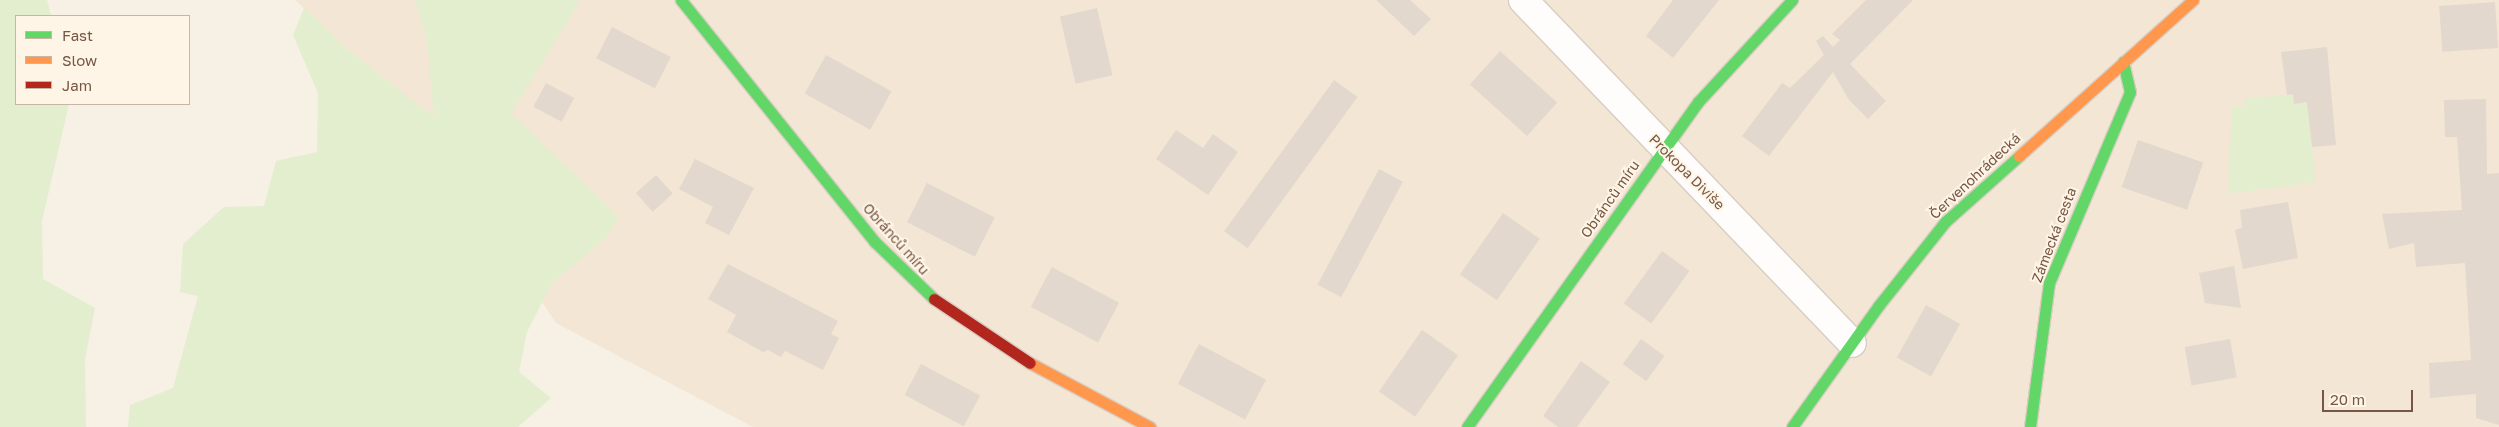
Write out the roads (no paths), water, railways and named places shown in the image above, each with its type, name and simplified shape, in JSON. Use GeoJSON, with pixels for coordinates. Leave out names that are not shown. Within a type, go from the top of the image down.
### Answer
{"type":"FeatureCollection","features":[{"type":"Feature","properties":{"kind":"street","name":"Obránců míru"},"geometry":{"type":"LineString","coordinates":[[681,0],[875,242],[922,290],[1004,349],[1150,427]]}},
{"type":"Feature","properties":{"kind":"street","name":"Prokopa Diviše"},"geometry":{"type":"LineString","coordinates":[[1523,0],[1664,149],[1852,342]]}},
{"type":"Feature","properties":{"kind":"street","name":"Obránců míru"},"geometry":{"type":"LineString","coordinates":[[1467,427],[1698,102],[1792,0]]}},
{"type":"Feature","properties":{"kind":"street","name":"Červenohrádecká"},"geometry":{"type":"LineString","coordinates":[[1792,427],[1852,342],[1945,222],[2193,0]]}},
{"type":"Feature","properties":{"kind":"street","name":"Zámecká cesta"},"geometry":{"type":"LineString","coordinates":[[2030,427],[2049,283],[2130,92],[2123,62]]}}]}
